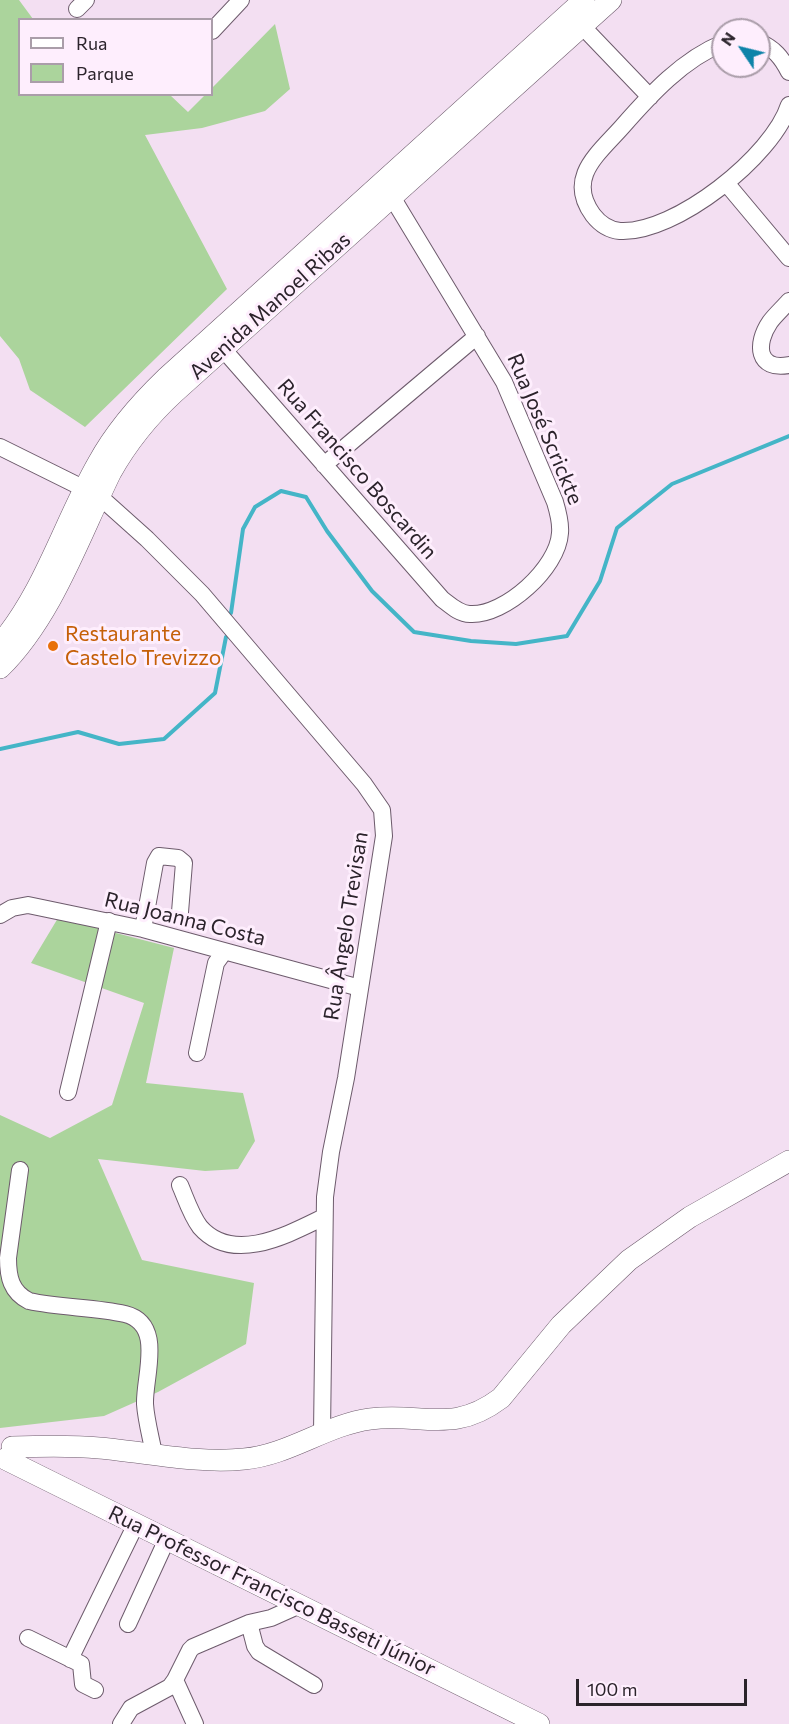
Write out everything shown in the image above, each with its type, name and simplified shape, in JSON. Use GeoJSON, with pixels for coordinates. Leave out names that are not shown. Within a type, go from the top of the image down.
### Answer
{"type":"FeatureCollection","features":[{"type":"Feature","properties":{"kind":"main road"},"geometry":{"type":"LineString","coordinates":[[382,195],[402,165],[584,0]]}},
{"type":"Feature","properties":{"kind":"main road"},"geometry":{"type":"LineString","coordinates":[[582,26],[581,15],[591,0]]}},
{"type":"Feature","properties":{"kind":"main road","name":"Avenida Manoel Ribas"},"geometry":{"type":"LineString","coordinates":[[0,668],[22,644],[41,616],[92,492],[107,447],[126,420],[149,394],[245,307],[530,72],[610,0]]}},
{"type":"Feature","properties":{"kind":"main road"},"geometry":{"type":"LineString","coordinates":[[530,72],[556,38],[558,32],[554,27]]}},
{"type":"Feature","properties":{"kind":"main road","name":"Avenida Manoel Ribas"},"geometry":{"type":"LineString","coordinates":[[0,644],[33,597],[92,492],[131,439],[174,393],[369,218],[382,195]]}},
{"type":"Feature","properties":{"kind":"main road"},"geometry":{"type":"LineString","coordinates":[[223,349],[221,344],[226,330],[245,307]]}},
{"type":"Feature","properties":{"kind":"main road"},"geometry":{"type":"LineString","coordinates":[[174,393],[195,367],[198,357],[194,352]]}},
{"type":"Feature","properties":{"kind":"main road"},"geometry":{"type":"LineString","coordinates":[[4,1451],[82,1446],[210,1460],[244,1460],[275,1454],[322,1433],[357,1421],[462,1418],[489,1407],[510,1387],[566,1320],[629,1260],[690,1217],[789,1161]]}},
{"type":"Feature","properties":{"kind":"main road","name":"Rua Professor Francisco Basseti Júnior"},"geometry":{"type":"LineString","coordinates":[[4,1451],[136,1524],[539,1724]]}},
{"type":"Feature","properties":{"kind":"street"},"geometry":{"type":"LineString","coordinates":[[213,31],[241,0]]}},
{"type":"Feature","properties":{"kind":"street"},"geometry":{"type":"LineString","coordinates":[[582,26],[650,98]]}},
{"type":"Feature","properties":{"kind":"street"},"geometry":{"type":"LineString","coordinates":[[711,48],[690,61],[650,98],[590,163],[583,176],[581,191],[586,205],[597,221],[608,228],[620,231],[656,223],[704,199],[727,184],[765,145],[781,123],[789,105]]}},
{"type":"Feature","properties":{"kind":"street"},"geometry":{"type":"LineString","coordinates":[[771,49],[781,57],[789,72]]}},
{"type":"Feature","properties":{"kind":"street"},"geometry":{"type":"LineString","coordinates":[[727,184],[789,258]]}},
{"type":"Feature","properties":{"kind":"street","name":"Rua José Scrickte"},"geometry":{"type":"LineString","coordinates":[[382,195],[477,336],[509,393],[560,519],[558,546],[544,570],[520,593],[496,608],[471,614],[463,613]]}},
{"type":"Feature","properties":{"kind":"street"},"geometry":{"type":"LineString","coordinates":[[789,301],[770,322],[760,345],[766,362],[774,366],[789,365]]}},
{"type":"Feature","properties":{"kind":"street"},"geometry":{"type":"LineString","coordinates":[[324,465],[477,336]]}},
{"type":"Feature","properties":{"kind":"street","name":"Rua Francisco Boscardin"},"geometry":{"type":"LineString","coordinates":[[223,349],[432,589],[453,608],[463,613]]}},
{"type":"Feature","properties":{"kind":"street","name":"Rua Ângelo Trevisan"},"geometry":{"type":"LineString","coordinates":[[0,447],[92,492],[183,574],[375,798],[382,810],[384,837],[346,1078],[329,1163],[324,1217],[322,1433]]}},
{"type":"Feature","properties":{"kind":"street"},"geometry":{"type":"LineString","coordinates":[[143,929],[155,863],[159,856],[178,858],[184,863],[180,912]]}},
{"type":"Feature","properties":{"kind":"street","name":"Rua Joanna Costa"},"geometry":{"type":"LineString","coordinates":[[0,915],[12,908],[28,905],[109,921],[360,988]]}},
{"type":"Feature","properties":{"kind":"street"},"geometry":{"type":"LineString","coordinates":[[68,1092],[109,921]]}},
{"type":"Feature","properties":{"kind":"street"},"geometry":{"type":"LineString","coordinates":[[197,1053],[216,963],[224,952]]}},
{"type":"Feature","properties":{"kind":"street"},"geometry":{"type":"LineString","coordinates":[[20,1170],[8,1258],[8,1272],[12,1286],[20,1296],[29,1301],[124,1314],[141,1322],[149,1340],[145,1403],[154,1454]]}},
{"type":"Feature","properties":{"kind":"street"},"geometry":{"type":"LineString","coordinates":[[180,1185],[199,1225],[209,1235],[228,1243],[256,1244],[324,1217]]}},
{"type":"Feature","properties":{"kind":"street"},"geometry":{"type":"LineString","coordinates":[[70,1659],[136,1524]]}},
{"type":"Feature","properties":{"kind":"street"},"geometry":{"type":"LineString","coordinates":[[128,1624],[167,1539]]}},
{"type":"Feature","properties":{"kind":"street"},"geometry":{"type":"LineString","coordinates":[[121,1724],[131,1708],[163,1692],[176,1680],[193,1647],[249,1623],[271,1618],[300,1605]]}},
{"type":"Feature","properties":{"kind":"street"},"geometry":{"type":"LineString","coordinates":[[249,1623],[255,1646],[259,1652],[314,1686]]}},
{"type":"Feature","properties":{"kind":"street"},"geometry":{"type":"LineString","coordinates":[[28,1638],[81,1664],[83,1684],[95,1690]]}},
{"type":"Feature","properties":{"kind":"street"},"geometry":{"type":"LineString","coordinates":[[176,1680],[195,1724]]}},
{"type":"Feature","properties":{"kind":"green space"},"geometry":{"type":"Polygon","coordinates":[[[0,0],[19,0],[32,18],[18,18],[18,96],[171,96],[188,112],[204,96],[213,96],[213,87],[275,24],[290,89],[265,111],[202,128],[145,135],[227,289],[85,427],[30,390],[19,359],[0,336],[0,0]]]}},
{"type":"Feature","properties":{"kind":"green space"},"geometry":{"type":"Polygon","coordinates":[[[58,918],[174,948],[146,1083],[243,1093],[255,1141],[238,1169],[205,1171],[98,1159],[142,1260],[254,1283],[246,1344],[158,1392],[104,1416],[0,1428],[0,1115],[50,1138],[112,1105],[144,1003],[31,963],[58,918]]]}},
{"type":"Feature","properties":{"kind":"waterway"},"geometry":{"type":"LineString","coordinates":[[231,613],[243,529],[255,507],[281,491],[306,497],[327,531],[372,591],[414,632],[471,641],[516,644],[567,636],[600,581],[617,528],[672,484],[789,436]]}},
{"type":"Feature","properties":{"kind":"waterway"},"geometry":{"type":"LineString","coordinates":[[0,749],[78,732],[119,744],[164,739],[215,693],[226,637]]}},
{"type":"Feature","properties":{"kind":"place","name":"Restaurante Castelo Trevizzo"},"geometry":{"type":"Point","coordinates":[53,646]}}]}
